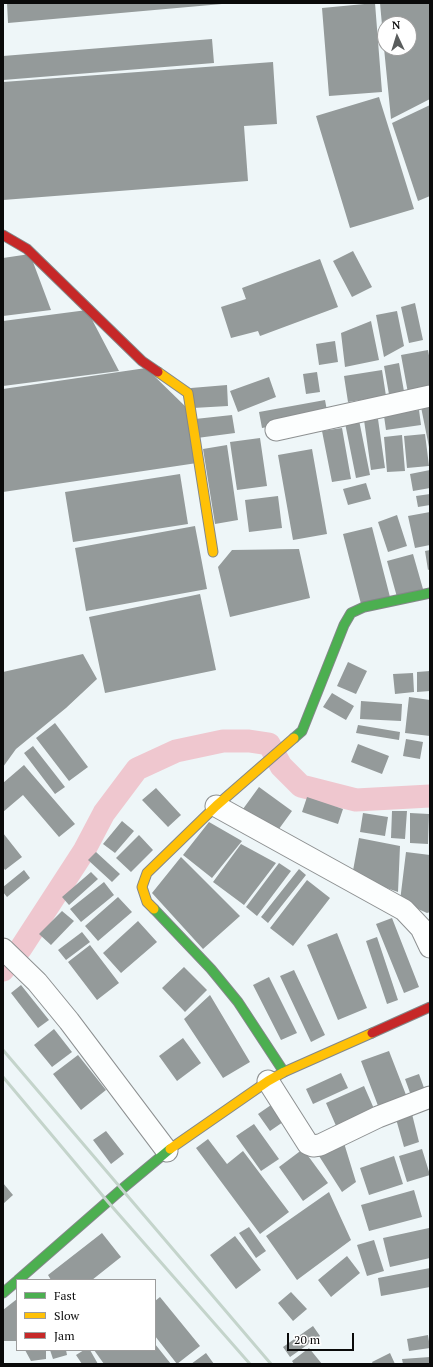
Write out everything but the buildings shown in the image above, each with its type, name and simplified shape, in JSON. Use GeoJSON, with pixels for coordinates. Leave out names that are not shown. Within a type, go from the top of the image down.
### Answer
{"type":"FeatureCollection","features":[{"type":"Feature","properties":{"kind":"street"},"geometry":{"type":"LineString","coordinates":[[3,236],[27,250],[142,361],[188,393],[213,552]]}},
{"type":"Feature","properties":{"kind":"street"},"geometry":{"type":"LineString","coordinates":[[276,430],[430,396]]}},
{"type":"Feature","properties":{"kind":"street"},"geometry":{"type":"LineString","coordinates":[[430,593],[364,607],[351,613],[344,625],[302,732],[216,806],[147,873],[142,887],[147,902],[211,970],[238,1002],[308,1144],[313,1146],[320,1145],[378,1117],[430,1097]]}},
{"type":"Feature","properties":{"kind":"street"},"geometry":{"type":"LineString","coordinates":[[216,806],[404,910],[421,928],[430,947]]}},
{"type":"Feature","properties":{"kind":"street"},"geometry":{"type":"LineString","coordinates":[[3,949],[37,982],[69,1021],[168,1151]]}},
{"type":"Feature","properties":{"kind":"street"},"geometry":{"type":"LineString","coordinates":[[18,1279],[168,1151],[276,1077],[430,1007]]}},
{"type":"Feature","properties":{"kind":"street"},"geometry":{"type":"LineString","coordinates":[[3,1293],[16,1281]]}},
{"type":"Feature","properties":{"kind":"waterway"},"geometry":{"type":"LineString","coordinates":[[3,970],[21,948],[84,851],[104,813],[137,769],[176,751],[223,741],[249,741],[269,744],[281,766],[301,786],[356,800],[430,796]]}},
{"type":"Feature","properties":{"kind":"railway"},"geometry":{"type":"LineString","coordinates":[[3,1050],[271,1364]]}},
{"type":"Feature","properties":{"kind":"railway"},"geometry":{"type":"LineString","coordinates":[[3,1077],[108,1202],[250,1364]]}},
{"type":"Feature","properties":{"kind":"traffic: fast"},"geometry":{"type":"LineString","coordinates":[[294,738],[302,731],[344,625],[351,613],[364,607],[430,593]]}},
{"type":"Feature","properties":{"kind":"traffic: fast"},"geometry":{"type":"LineString","coordinates":[[154,909],[211,969],[238,1002],[284,1072]]}},
{"type":"Feature","properties":{"kind":"traffic: fast"},"geometry":{"type":"LineString","coordinates":[[19,1279],[170,1149]]}},
{"type":"Feature","properties":{"kind":"traffic: fast"},"geometry":{"type":"LineString","coordinates":[[3,1293],[16,1282]]}},
{"type":"Feature","properties":{"kind":"traffic: slow"},"geometry":{"type":"LineString","coordinates":[[158,372],[188,393],[213,552]]}},
{"type":"Feature","properties":{"kind":"traffic: slow"},"geometry":{"type":"LineString","coordinates":[[154,909],[147,902],[142,887],[147,873],[216,806],[294,738]]}},
{"type":"Feature","properties":{"kind":"traffic: slow"},"geometry":{"type":"LineString","coordinates":[[170,1149],[268,1081],[284,1072],[372,1033]]}},
{"type":"Feature","properties":{"kind":"traffic: jam"},"geometry":{"type":"LineString","coordinates":[[3,235],[27,249],[142,361],[158,372]]}},
{"type":"Feature","properties":{"kind":"traffic: jam"},"geometry":{"type":"LineString","coordinates":[[372,1033],[430,1007]]}}]}
